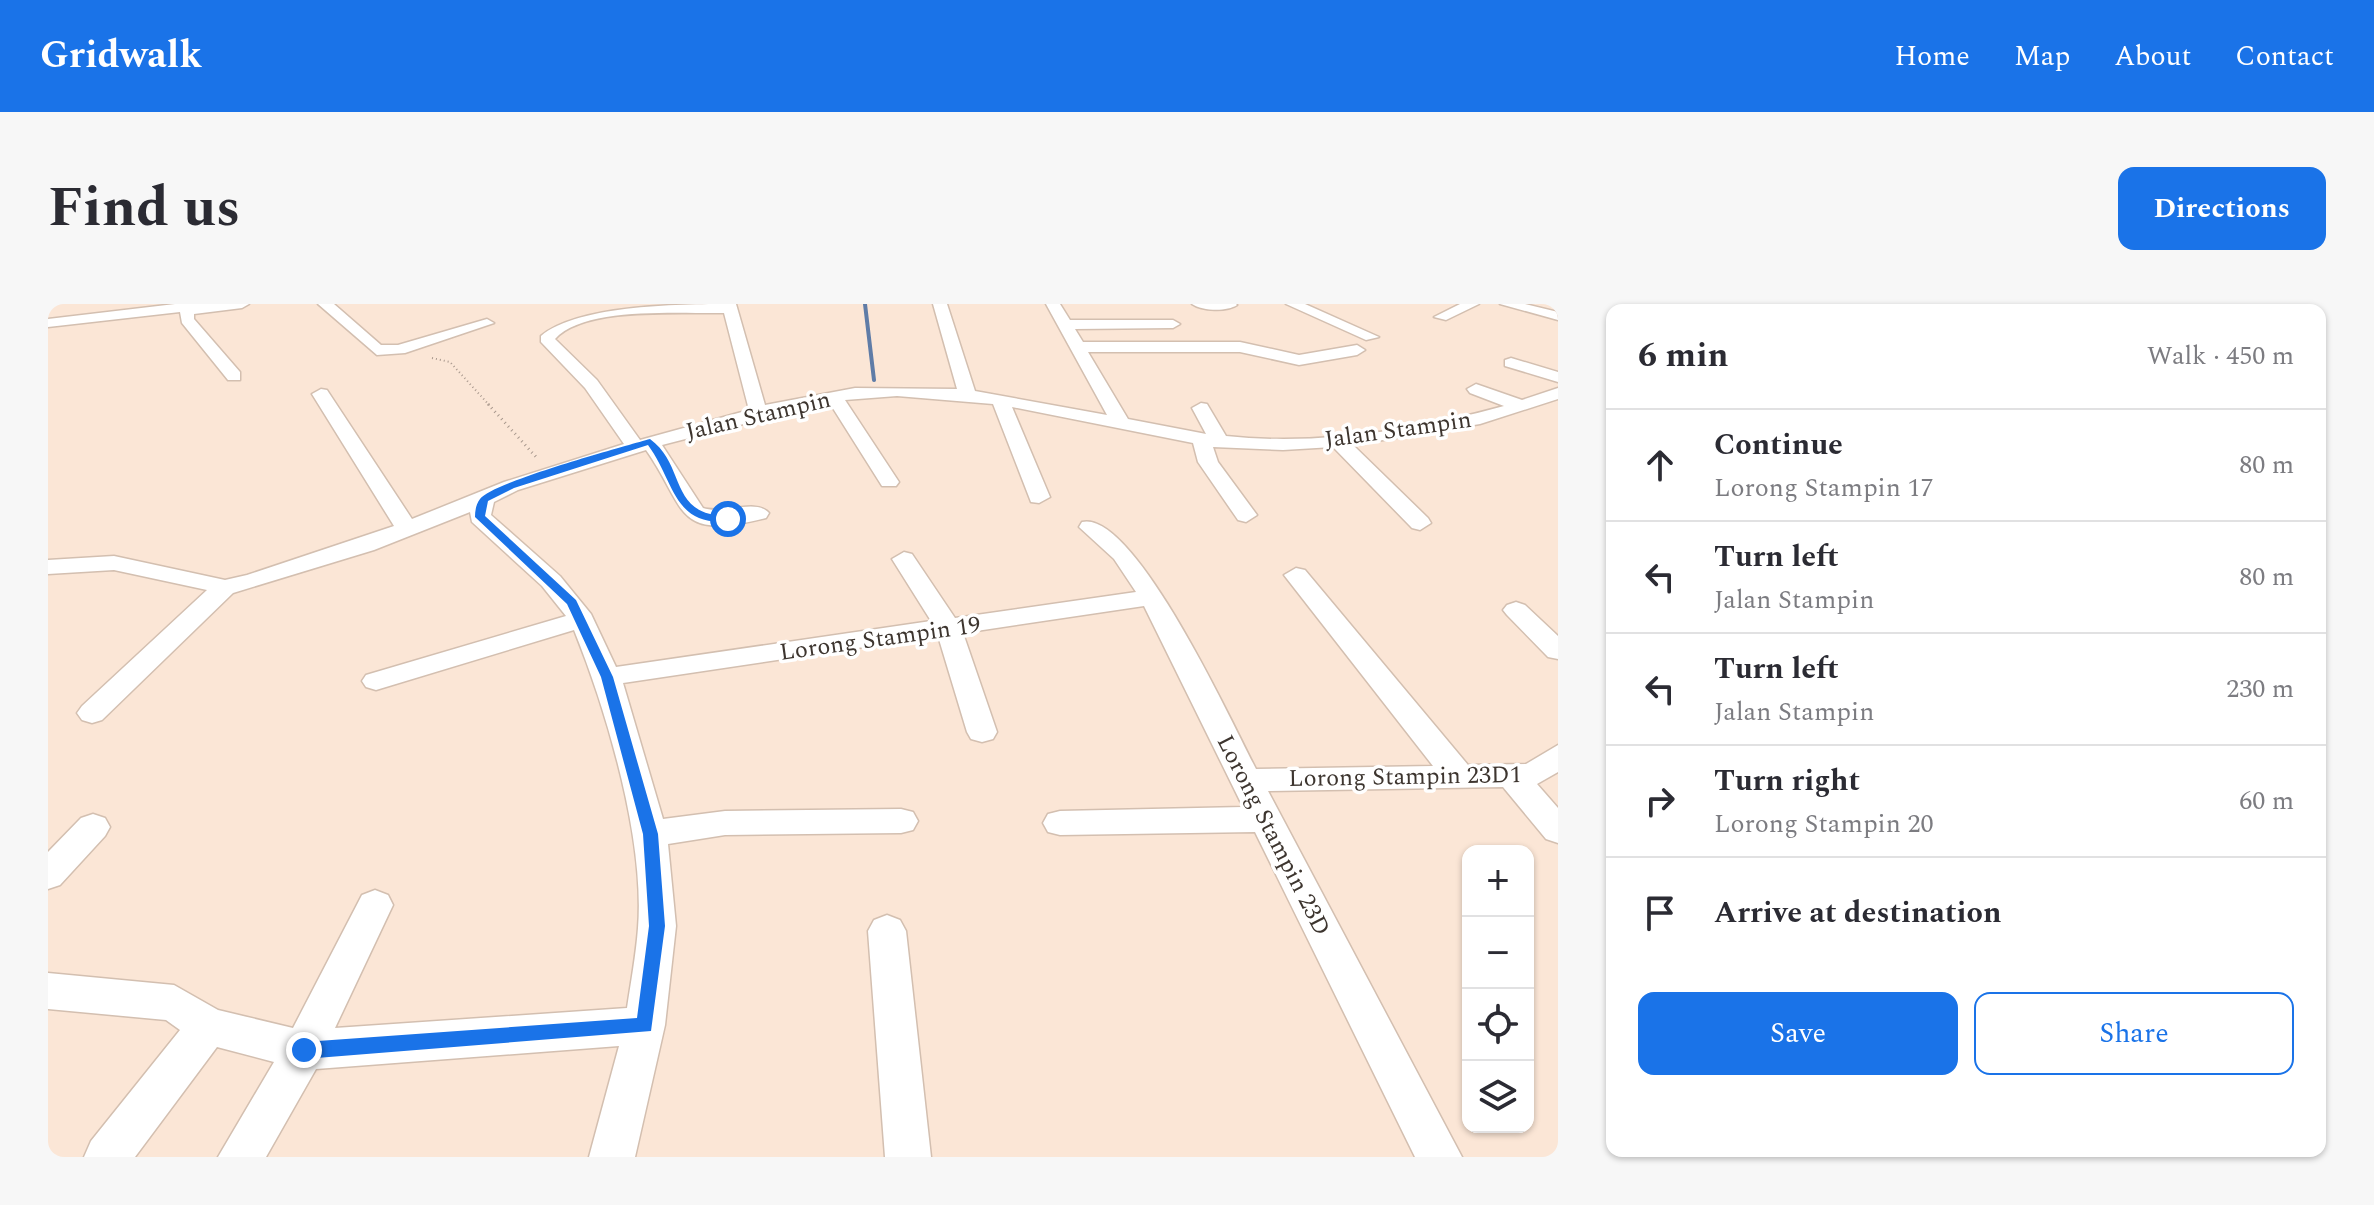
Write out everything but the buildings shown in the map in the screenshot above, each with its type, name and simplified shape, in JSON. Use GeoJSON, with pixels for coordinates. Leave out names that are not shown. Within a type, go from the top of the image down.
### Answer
{"type":"FeatureCollection","features":[{"type":"Feature","properties":{"kind":"street"},"geometry":{"type":"LineString","coordinates":[[48,323],[242,304]]}},
{"type":"Feature","properties":{"kind":"street"},"geometry":{"type":"LineString","coordinates":[[325,304],[371,347],[399,350],[487,323]]}},
{"type":"Feature","properties":{"kind":"street"},"geometry":{"type":"LineString","coordinates":[[940,304],[967,395]]}},
{"type":"Feature","properties":{"kind":"street"},"geometry":{"type":"LineString","coordinates":[[1053,304],[1121,423]]}},
{"type":"Feature","properties":{"kind":"street"},"geometry":{"type":"LineString","coordinates":[[1199,304],[1230,305]]}},
{"type":"Feature","properties":{"kind":"street"},"geometry":{"type":"LineString","coordinates":[[1293,304],[1371,337]]}},
{"type":"Feature","properties":{"kind":"street"},"geometry":{"type":"LineString","coordinates":[[1441,317],[1472,304]]}},
{"type":"Feature","properties":{"kind":"street"},"geometry":{"type":"LineString","coordinates":[[1507,304],[1558,316]]}},
{"type":"Feature","properties":{"kind":"street"},"geometry":{"type":"LineString","coordinates":[[209,305],[187,312],[187,320],[234,376]]}},
{"type":"Feature","properties":{"kind":"street"},"geometry":{"type":"LineString","coordinates":[[758,411],[730,307],[608,312],[563,323],[550,330],[546,339],[591,384],[643,444],[667,465],[680,501],[690,510],[704,519],[758,513]]}},
{"type":"Feature","properties":{"kind":"street"},"geometry":{"type":"LineString","coordinates":[[1065,325],[1173,324]]}},
{"type":"Feature","properties":{"kind":"street"},"geometry":{"type":"LineString","coordinates":[[1079,347],[1240,347],[1299,360],[1357,350]]}},
{"type":"Feature","properties":{"kind":"street"},"geometry":{"type":"LineString","coordinates":[[1511,363],[1558,377]]}},
{"type":"Feature","properties":{"kind":"street"},"geometry":{"type":"LineString","coordinates":[[750,381],[767,391],[822,398],[889,482]]}},
{"type":"Feature","properties":{"kind":"street"},"geometry":{"type":"LineString","coordinates":[[1476,389],[1521,406]]}},
{"type":"Feature","properties":{"kind":"street","name":"Jalan Stampin"},"geometry":{"type":"LineString","coordinates":[[252,582],[407,529],[550,473],[758,411],[822,398],[898,391],[967,395],[1209,440],[1337,440],[1467,420],[1558,393]]}},
{"type":"Feature","properties":{"kind":"street"},"geometry":{"type":"LineString","coordinates":[[321,394],[407,529]]}},
{"type":"Feature","properties":{"kind":"street"},"geometry":{"type":"LineString","coordinates":[[1000,399],[1039,497]]}},
{"type":"Feature","properties":{"kind":"street"},"geometry":{"type":"LineString","coordinates":[[1201,408],[1213,425],[1208,462],[1246,515]]}},
{"type":"Feature","properties":{"kind":"street"},"geometry":{"type":"LineString","coordinates":[[1337,440],[1420,523]]}},
{"type":"Feature","properties":{"kind":"street"},"geometry":{"type":"LineString","coordinates":[[484,499],[480,517],[551,581],[582,619],[607,677],[650,834],[657,926],[645,1025],[612,1157]]}},
{"type":"Feature","properties":{"kind":"street"},"geometry":{"type":"LineString","coordinates":[[48,567],[86,562],[114,563],[225,587],[252,582],[290,581],[344,571],[443,536],[488,526]]}},
{"type":"Feature","properties":{"kind":"street","name":"Lorong Stampin 23D"},"geometry":{"type":"LineString","coordinates":[[1090,527],[1123,554],[1152,597],[1439,1157]]}},
{"type":"Feature","properties":{"kind":"street"},"geometry":{"type":"LineString","coordinates":[[904,559],[948,628],[982,732]]}},
{"type":"Feature","properties":{"kind":"street"},"geometry":{"type":"LineString","coordinates":[[1296,575],[1457,774]]}},
{"type":"Feature","properties":{"kind":"street"},"geometry":{"type":"LineString","coordinates":[[92,713],[225,587]]}},
{"type":"Feature","properties":{"kind":"street","name":"Lorong Stampin 19"},"geometry":{"type":"LineString","coordinates":[[607,677],[1152,597]]}},
{"type":"Feature","properties":{"kind":"street"},"geometry":{"type":"LineString","coordinates":[[1516,610],[1558,651]]}},
{"type":"Feature","properties":{"kind":"street"},"geometry":{"type":"LineString","coordinates":[[376,681],[582,619]]}},
{"type":"Feature","properties":{"kind":"street","name":"Lorong Stampin 23D1"},"geometry":{"type":"LineString","coordinates":[[1246,780],[1457,774],[1511,776],[1533,774],[1558,756]]}},
{"type":"Feature","properties":{"kind":"street"},"geometry":{"type":"LineString","coordinates":[[1511,776],[1558,830]]}},
{"type":"Feature","properties":{"kind":"street"},"geometry":{"type":"LineString","coordinates":[[1060,823],[1264,819]]}},
{"type":"Feature","properties":{"kind":"street"},"geometry":{"type":"LineString","coordinates":[[650,834],[725,823],[901,821]]}},
{"type":"Feature","properties":{"kind":"street"},"geometry":{"type":"LineString","coordinates":[[48,875],[93,827]]}},
{"type":"Feature","properties":{"kind":"street"},"geometry":{"type":"LineString","coordinates":[[241,1157],[304,1050],[375,905]]}},
{"type":"Feature","properties":{"kind":"street"},"geometry":{"type":"LineString","coordinates":[[887,931],[908,1157]]}},
{"type":"Feature","properties":{"kind":"street"},"geometry":{"type":"LineString","coordinates":[[48,991],[174,1003],[208,1026],[304,1050],[645,1025]]}},
{"type":"Feature","properties":{"kind":"street"},"geometry":{"type":"LineString","coordinates":[[107,1157],[208,1026]]}},
{"type":"Feature","properties":{"kind":"path"},"geometry":{"type":"LineString","coordinates":[[399,350],[450,362],[550,473]]}},
{"type":"Feature","properties":{"kind":"waterway"},"geometry":{"type":"LineString","coordinates":[[865,304],[874,380]]}},
{"type":"Feature","properties":{"kind":"route"},"geometry":{"type":"LineString","coordinates":[[304,1050],[645,1025],[657,926],[650,834],[607,677],[572,602],[494,533],[480,517],[480,509],[484,499],[511,486],[650,442],[667,465],[680,501],[704,519],[728,519]]}}]}
